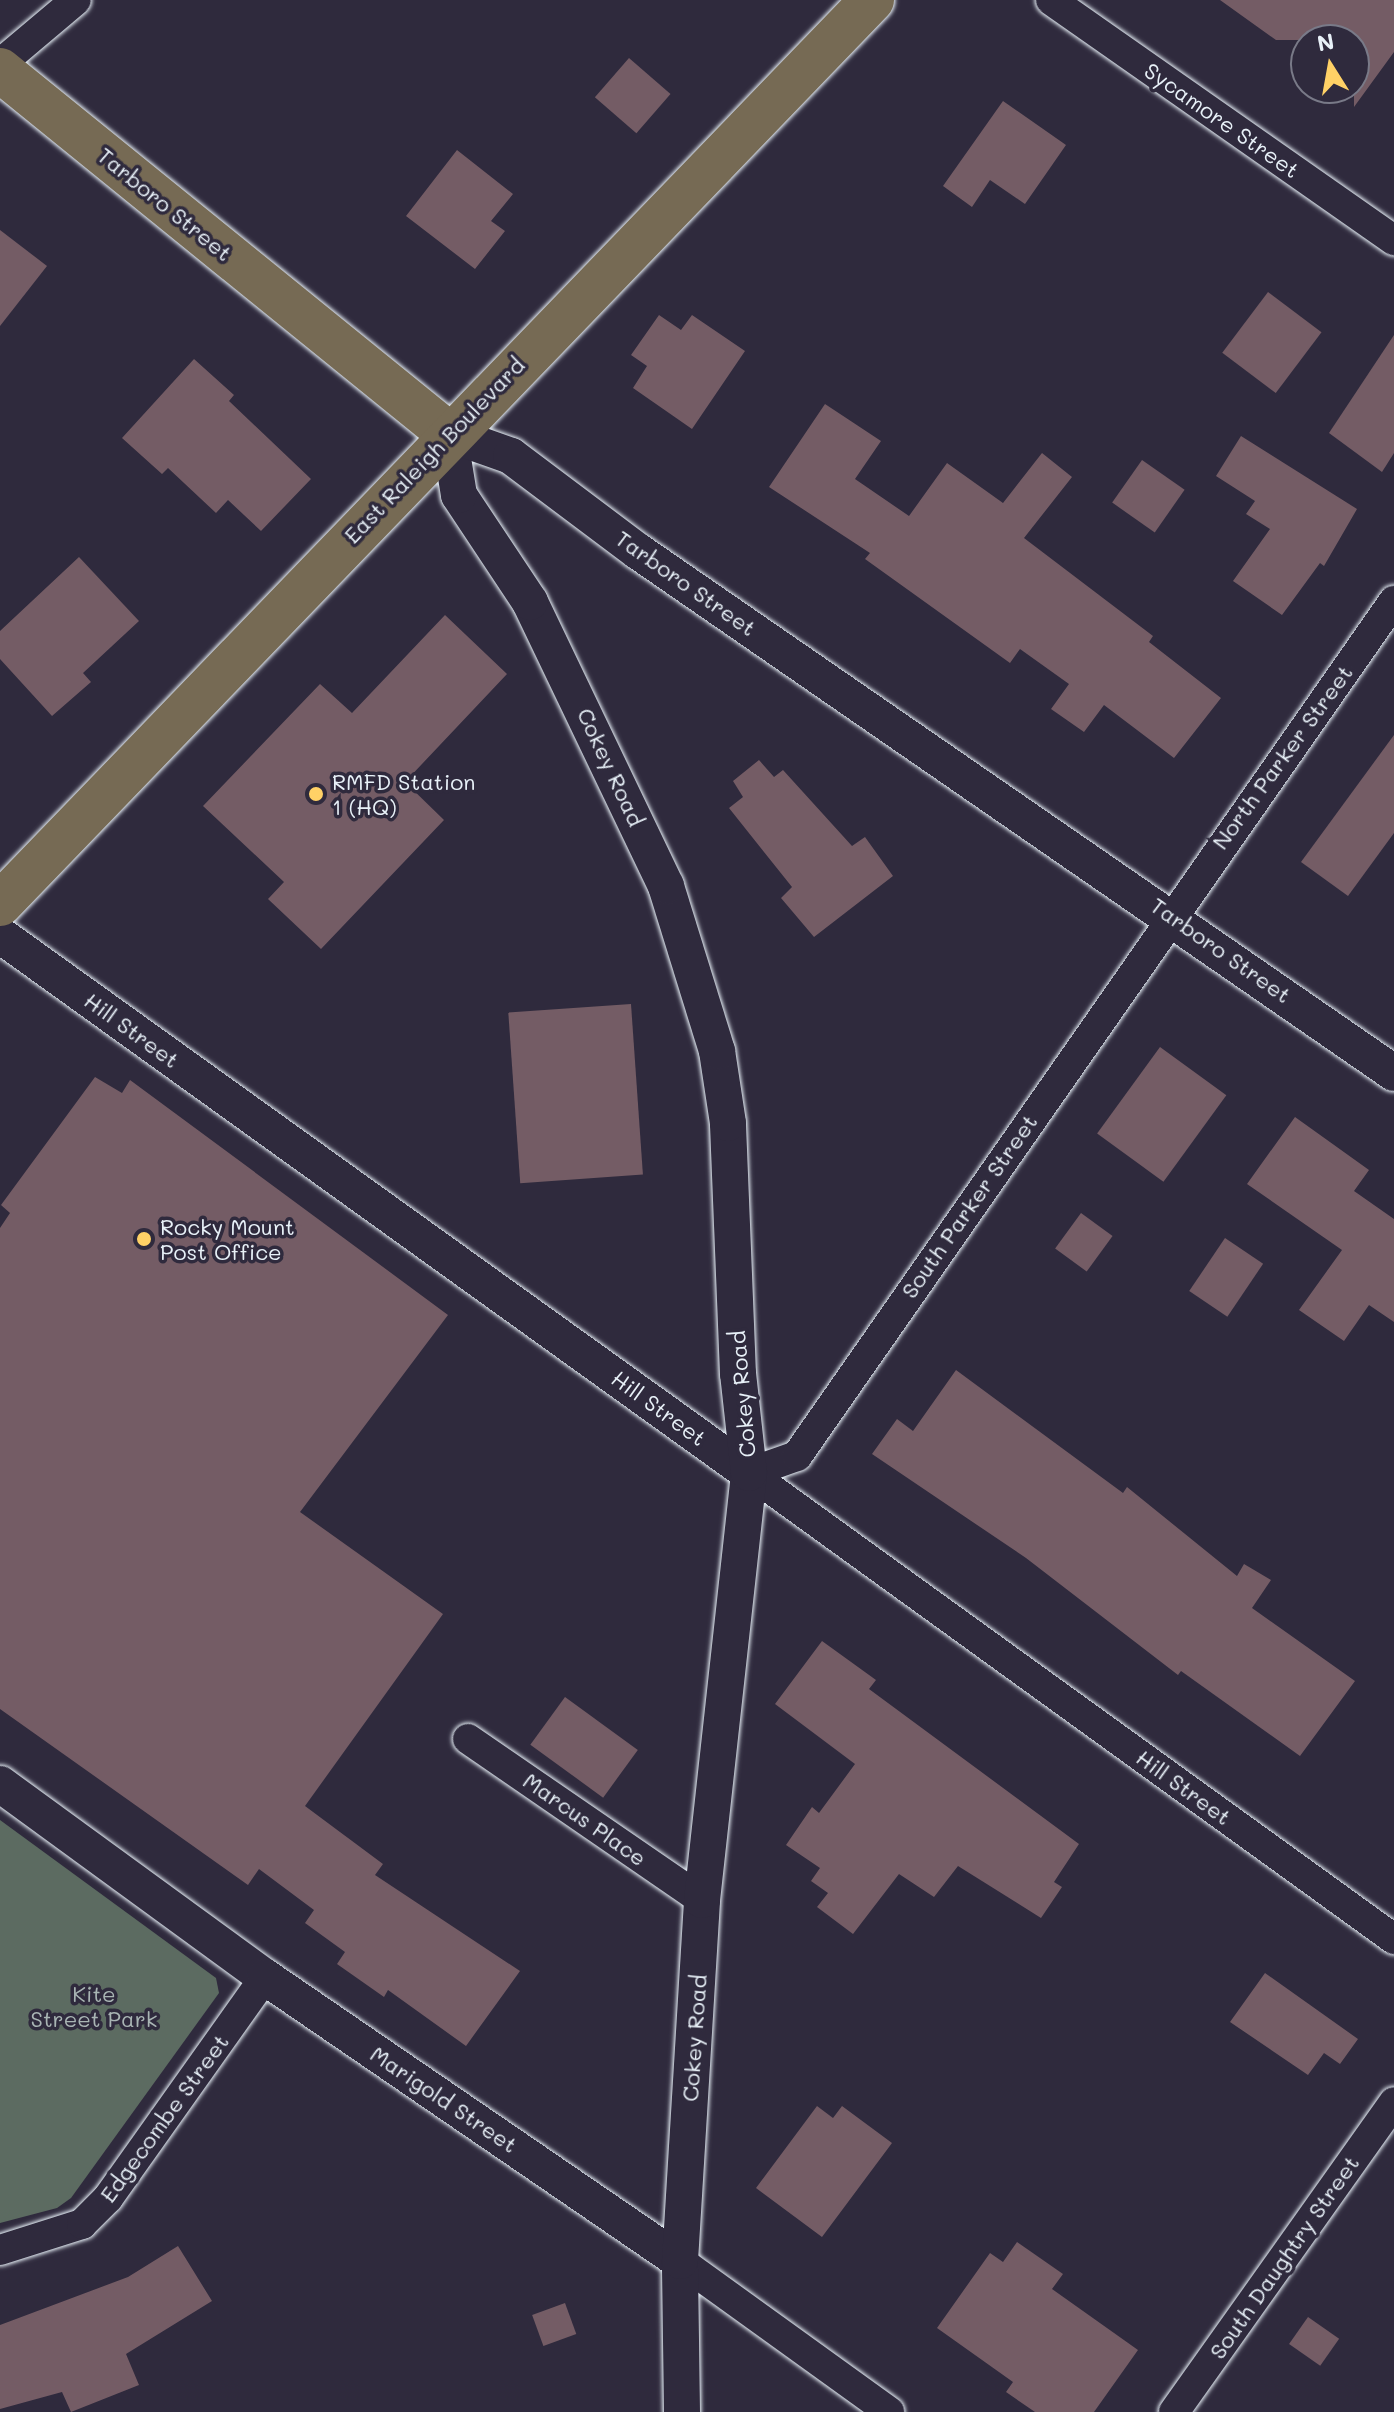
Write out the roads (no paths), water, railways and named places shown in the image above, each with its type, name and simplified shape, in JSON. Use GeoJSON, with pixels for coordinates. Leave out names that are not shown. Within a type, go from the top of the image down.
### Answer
{"type":"FeatureCollection","features":[{"type":"Feature","properties":{"kind":"main road","name":"East Raleigh Boulevard"},"geometry":{"type":"LineString","coordinates":[[0,904],[449,434],[872,0]]}},
{"type":"Feature","properties":{"kind":"main road","name":"Tarboro Street"},"geometry":{"type":"LineString","coordinates":[[0,67],[449,434]]}},
{"type":"Feature","properties":{"kind":"street"},"geometry":{"type":"LineString","coordinates":[[0,67],[76,0]]}},
{"type":"Feature","properties":{"kind":"street","name":"Sycamore Street"},"geometry":{"type":"LineString","coordinates":[[1051,0],[1394,240]]}},
{"type":"Feature","properties":{"kind":"street","name":"Tarboro Street"},"geometry":{"type":"LineString","coordinates":[[449,434],[511,456],[639,552],[1170,914],[1394,1073]]}},
{"type":"Feature","properties":{"kind":"street","name":"Cokey Road"},"geometry":{"type":"LineString","coordinates":[[449,434],[459,495],[530,602],[666,886],[717,1051],[728,1123],[738,1374],[749,1473],[702,1900],[680,2261],[682,2412]]}},
{"type":"Feature","properties":{"kind":"street","name":"North Parker Street"},"geometry":{"type":"LineString","coordinates":[[1170,914],[1394,601]]}},
{"type":"Feature","properties":{"kind":"street","name":"South Parker Street"},"geometry":{"type":"LineString","coordinates":[[749,1473],[797,1456],[1170,914]]}},
{"type":"Feature","properties":{"kind":"street","name":"Hill Street"},"geometry":{"type":"LineString","coordinates":[[0,935],[1394,1939]]}},
{"type":"Feature","properties":{"kind":"street","name":"Marcus Place"},"geometry":{"type":"LineString","coordinates":[[468,1739],[702,1900]]}},
{"type":"Feature","properties":{"kind":"street","name":"Marigold Street"},"geometry":{"type":"LineString","coordinates":[[0,1784],[265,1977],[680,2261],[889,2412]]}},
{"type":"Feature","properties":{"kind":"street","name":"Edgecombe Street"},"geometry":{"type":"LineString","coordinates":[[0,2250],[82,2224],[108,2198],[265,1977]]}},
{"type":"Feature","properties":{"kind":"street","name":"South Daughtry Street"},"geometry":{"type":"LineString","coordinates":[[1174,2412],[1394,2102]]}},
{"type":"Feature","properties":{"kind":"place","name":"RMFD Station 1 (HQ)"},"geometry":{"type":"Point","coordinates":[316,794]}},
{"type":"Feature","properties":{"kind":"place","name":"Rocky Mount Post Office"},"geometry":{"type":"Point","coordinates":[144,1239]}},
{"type":"Feature","properties":{"kind":"park label","name":"Kite Street Park"},"geometry":{"type":"Point","coordinates":[94,2006]}}]}
